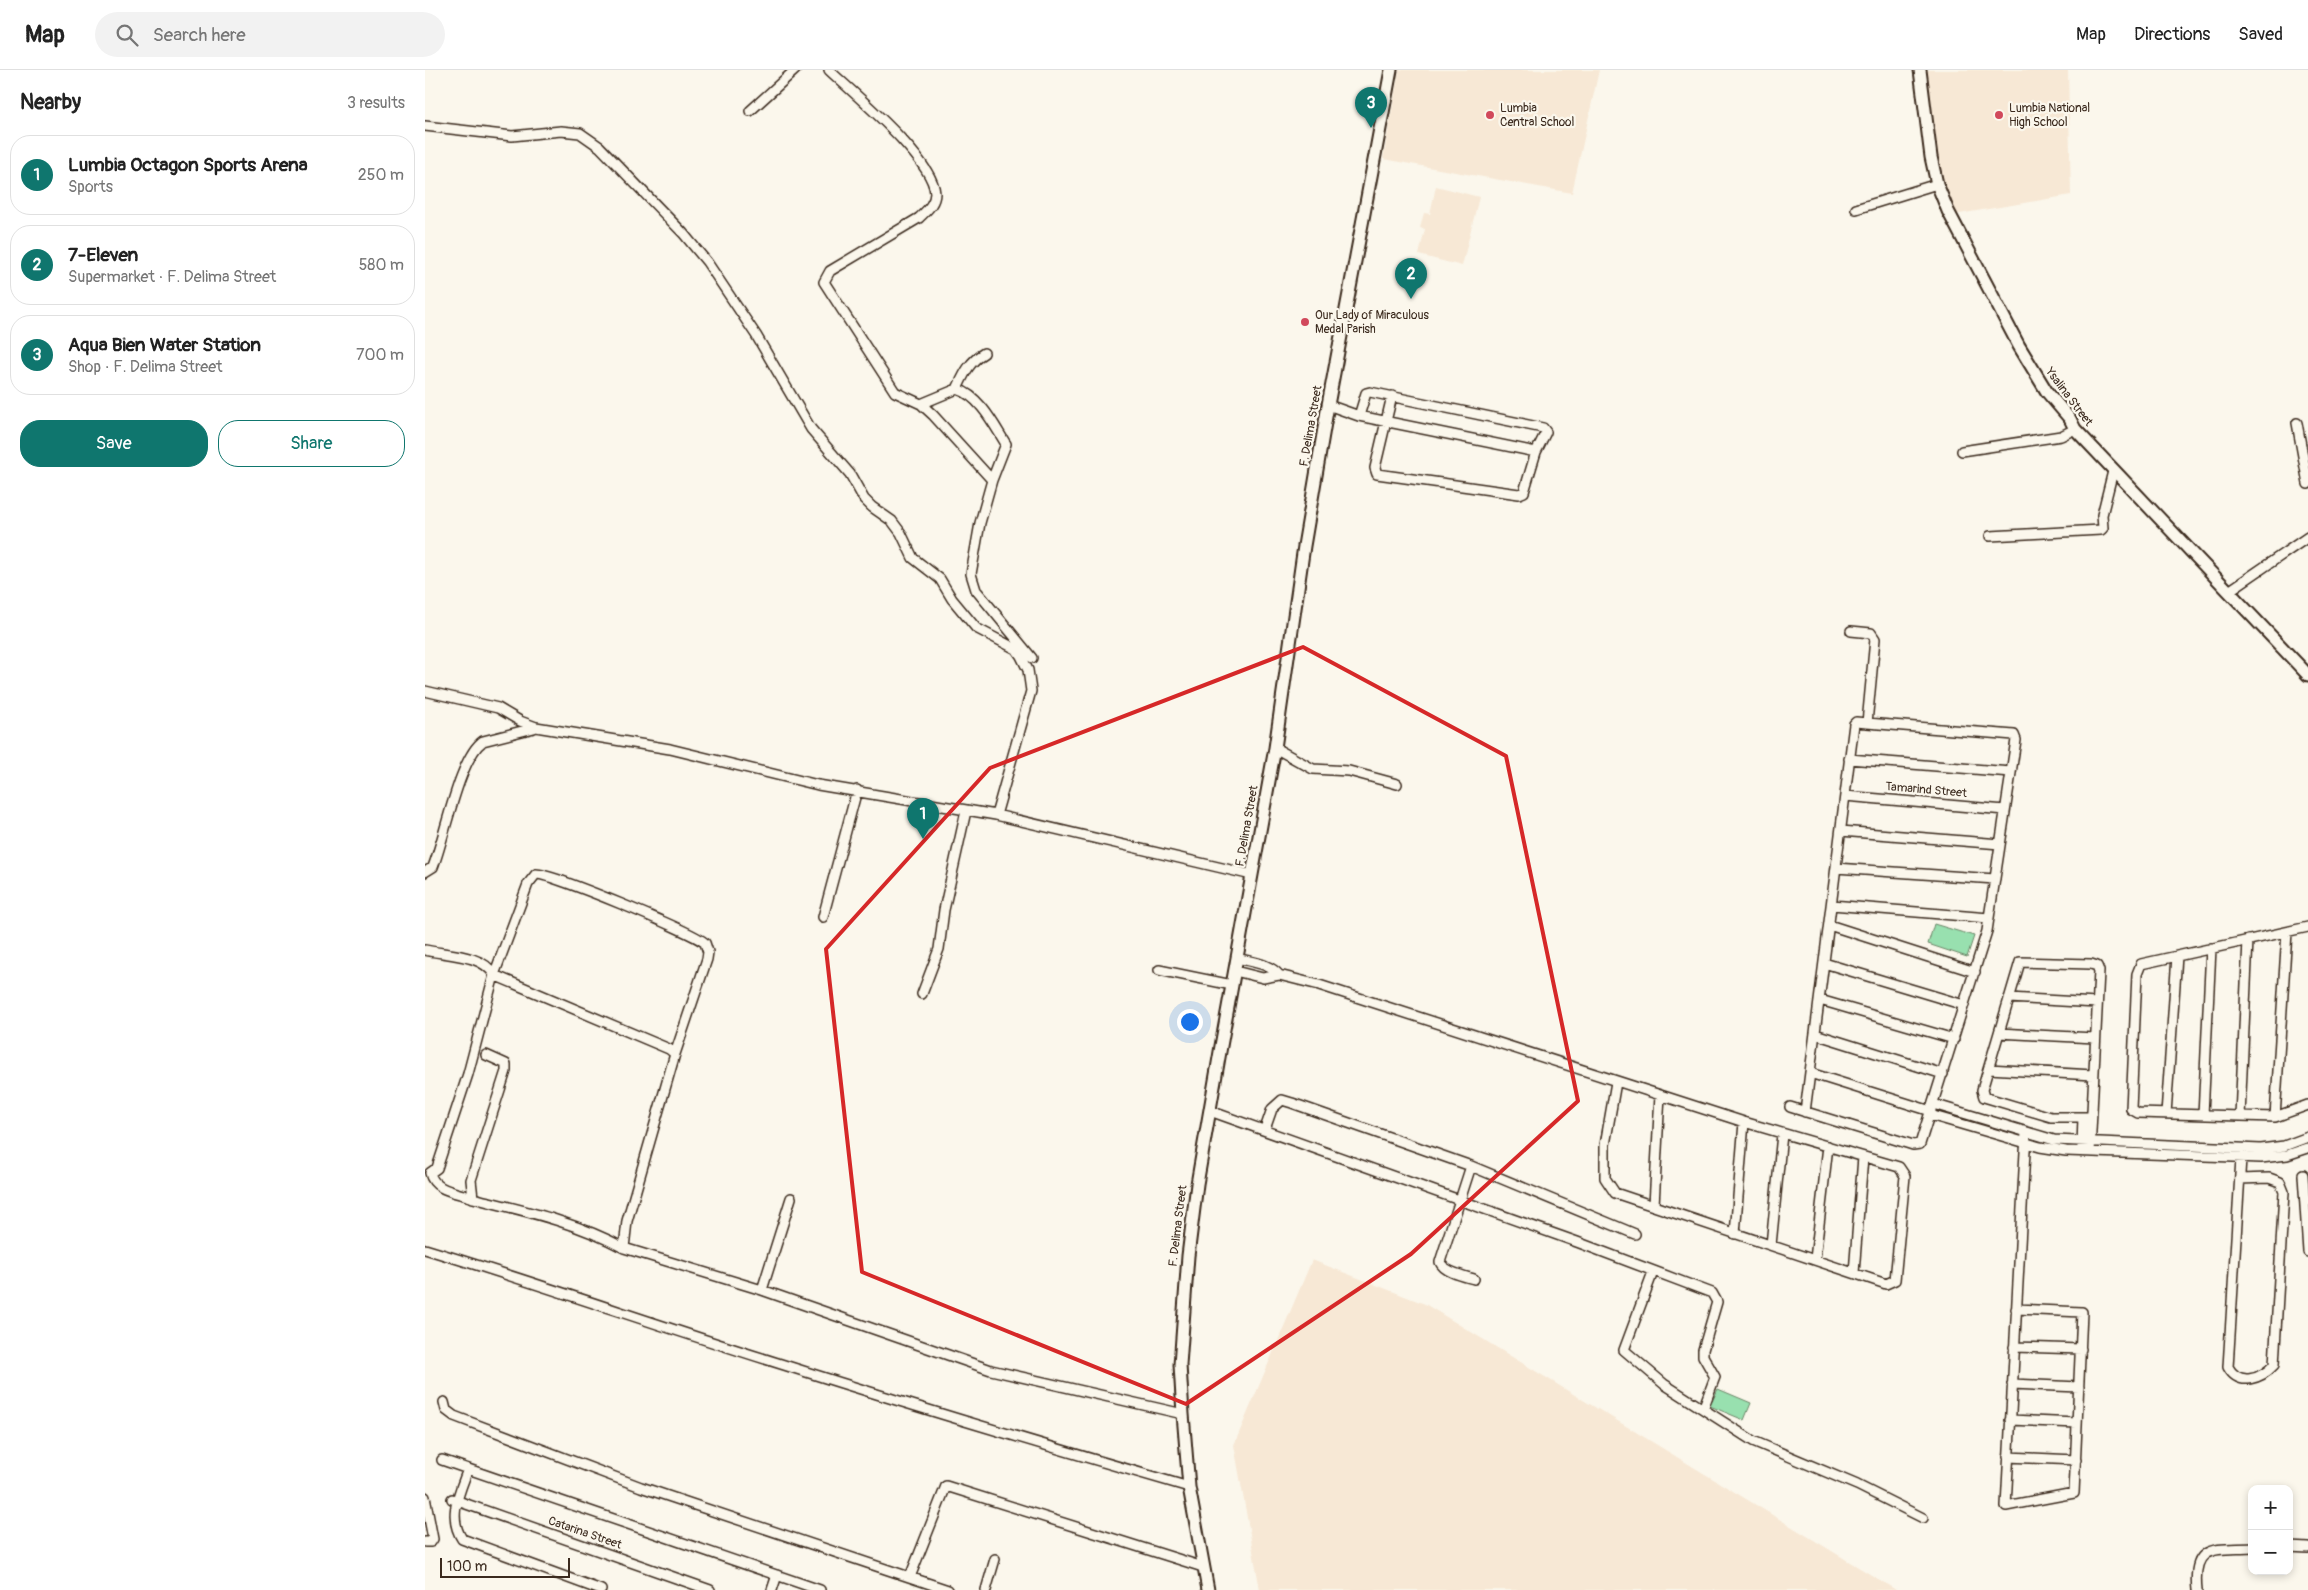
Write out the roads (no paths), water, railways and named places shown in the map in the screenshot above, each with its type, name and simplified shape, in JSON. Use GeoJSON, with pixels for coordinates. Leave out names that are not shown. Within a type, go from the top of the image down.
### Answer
{"type":"FeatureCollection","features":[{"type":"Feature","properties":{"kind":"street"},"geometry":{"type":"LineString","coordinates":[[749,111],[795,70]]}},
{"type":"Feature","properties":{"kind":"street"},"geometry":{"type":"LineString","coordinates":[[829,70],[908,146],[927,172],[935,193],[933,202],[919,218],[830,270],[824,282],[895,392],[921,404],[992,480]]}},
{"type":"Feature","properties":{"kind":"street","name":"F. Delima Street"},"geometry":{"type":"LineString","coordinates":[[1209,1590],[1189,1488],[1183,1414],[1180,1365],[1187,1265],[1197,1184],[1275,748],[1304,546],[1328,405],[1391,70]]}},
{"type":"Feature","properties":{"kind":"street","name":"Ysalina Street"},"geometry":{"type":"LineString","coordinates":[[1920,70],[1925,116],[1937,184],[1948,211],[2009,330],[2032,369],[2070,419],[2075,429],[2308,675]]}},
{"type":"Feature","properties":{"kind":"street"},"geometry":{"type":"LineString","coordinates":[[425,126],[512,136],[561,131],[580,134],[600,147],[683,233],[707,262],[756,335],[811,429],[850,474],[864,499],[891,521],[901,533],[913,558],[940,578],[952,599],[976,628],[1016,649],[1021,656],[1027,670],[1031,691],[996,815]]}},
{"type":"Feature","properties":{"kind":"street"},"geometry":{"type":"LineString","coordinates":[[1856,209],[1937,184]]}},
{"type":"Feature","properties":{"kind":"street"},"geometry":{"type":"LineString","coordinates":[[921,404],[957,389],[969,365],[984,353]]}},
{"type":"Feature","properties":{"kind":"street"},"geometry":{"type":"LineString","coordinates":[[957,389],[977,401],[1006,444],[992,480],[980,523],[971,574],[976,590],[1032,658]]}},
{"type":"Feature","properties":{"kind":"street"},"geometry":{"type":"LineString","coordinates":[[1359,416],[1366,392],[1392,396],[1543,428],[1546,432],[1536,452],[1525,491],[1521,494],[1375,472],[1392,396]]}},
{"type":"Feature","properties":{"kind":"street"},"geometry":{"type":"LineString","coordinates":[[1328,405],[1359,416],[1536,452]]}},
{"type":"Feature","properties":{"kind":"street"},"geometry":{"type":"LineString","coordinates":[[2297,423],[2308,484]]}},
{"type":"Feature","properties":{"kind":"street"},"geometry":{"type":"LineString","coordinates":[[1962,452],[2061,436],[2075,429]]}},
{"type":"Feature","properties":{"kind":"street"},"geometry":{"type":"LineString","coordinates":[[1991,536],[2101,530],[2103,528],[2102,515],[2113,470]]}},
{"type":"Feature","properties":{"kind":"street"},"geometry":{"type":"LineString","coordinates":[[2229,592],[2308,537]]}},
{"type":"Feature","properties":{"kind":"street"},"geometry":{"type":"LineString","coordinates":[[1851,631],[1871,633],[1875,639],[1867,723]]}},
{"type":"Feature","properties":{"kind":"street"},"geometry":{"type":"LineString","coordinates":[[425,691],[498,708],[520,721],[536,727],[670,749],[808,783],[996,815],[1252,875]]}},
{"type":"Feature","properties":{"kind":"street"},"geometry":{"type":"LineString","coordinates":[[1789,1107],[1805,1112],[1916,1146],[1922,1141],[1975,972],[1989,918],[2016,740],[2014,735],[1856,722],[1853,724],[1805,1112]]}},
{"type":"Feature","properties":{"kind":"street"},"geometry":{"type":"LineString","coordinates":[[425,872],[433,867],[464,771],[478,744],[536,727]]}},
{"type":"Feature","properties":{"kind":"street"},"geometry":{"type":"LineString","coordinates":[[1275,748],[1313,769],[1349,771],[1397,784]]}},
{"type":"Feature","properties":{"kind":"street"},"geometry":{"type":"LineString","coordinates":[[1849,759],[2011,772]]}},
{"type":"Feature","properties":{"kind":"street"},"geometry":{"type":"LineString","coordinates":[[823,916],[857,790]]}},
{"type":"Feature","properties":{"kind":"street","name":"Tamarind Street"},"geometry":{"type":"LineString","coordinates":[[1845,796],[2005,810]]}},
{"type":"Feature","properties":{"kind":"street"},"geometry":{"type":"LineString","coordinates":[[922,994],[939,950],[944,910],[966,811]]}},
{"type":"Feature","properties":{"kind":"street"},"geometry":{"type":"LineString","coordinates":[[1841,831],[2000,844]]}},
{"type":"Feature","properties":{"kind":"street"},"geometry":{"type":"LineString","coordinates":[[1836,868],[1995,879]]}},
{"type":"Feature","properties":{"kind":"street"},"geometry":{"type":"LineString","coordinates":[[624,1248],[627,1221],[675,1054],[708,952],[705,943],[687,933],[565,883],[536,874],[528,884],[494,975],[468,1074],[437,1168],[430,1173],[438,1186],[473,1198],[543,1214],[596,1233],[624,1248],[762,1290],[991,1370],[1183,1414]]}},
{"type":"Feature","properties":{"kind":"street"},"geometry":{"type":"LineString","coordinates":[[1831,905],[1989,918]]}},
{"type":"Feature","properties":{"kind":"street"},"geometry":{"type":"LineString","coordinates":[[1829,924],[1975,972]]}},
{"type":"Feature","properties":{"kind":"street"},"geometry":{"type":"LineString","coordinates":[[2308,927],[2144,962],[2139,966],[2137,974],[2131,1109],[2135,1113],[2275,1117],[2308,1105]]}},
{"type":"Feature","properties":{"kind":"street"},"geometry":{"type":"LineString","coordinates":[[2275,1117],[2287,932]]}},
{"type":"Feature","properties":{"kind":"street"},"geometry":{"type":"LineString","coordinates":[[2240,1116],[2248,940]]}},
{"type":"Feature","properties":{"kind":"street"},"geometry":{"type":"LineString","coordinates":[[2203,1115],[2211,948]]}},
{"type":"Feature","properties":{"kind":"street"},"geometry":{"type":"LineString","coordinates":[[425,950],[479,962],[491,969],[494,975],[669,1048],[675,1054]]}},
{"type":"Feature","properties":{"kind":"street"},"geometry":{"type":"LineString","coordinates":[[2167,1114],[2177,956]]}},
{"type":"Feature","properties":{"kind":"street"},"geometry":{"type":"LineString","coordinates":[[1237,958],[1274,969],[1279,975]]}},
{"type":"Feature","properties":{"kind":"street"},"geometry":{"type":"LineString","coordinates":[[2086,1147],[2087,1117],[2093,1075],[2099,971],[2097,966],[2091,964],[2020,962],[1982,1090],[1984,1097],[2051,1117],[2087,1117]]}},
{"type":"Feature","properties":{"kind":"street"},"geometry":{"type":"LineString","coordinates":[[1824,963],[1964,1006]]}},
{"type":"Feature","properties":{"kind":"street"},"geometry":{"type":"LineString","coordinates":[[1159,970],[1232,985]]}},
{"type":"Feature","properties":{"kind":"street"},"geometry":{"type":"LineString","coordinates":[[1235,971],[1263,978],[1279,975],[1414,1015],[1616,1082],[1782,1134],[1899,1167],[1905,1176],[1898,1271],[1895,1280],[1886,1284],[1615,1193],[1605,1178],[1605,1146],[1616,1082]]}},
{"type":"Feature","properties":{"kind":"street"},"geometry":{"type":"LineString","coordinates":[[2009,998],[2097,1003]]}},
{"type":"Feature","properties":{"kind":"street"},"geometry":{"type":"LineString","coordinates":[[1819,1000],[1954,1039]]}},
{"type":"Feature","properties":{"kind":"street"},"geometry":{"type":"LineString","coordinates":[[1999,1033],[2095,1038]]}},
{"type":"Feature","properties":{"kind":"street"},"geometry":{"type":"LineString","coordinates":[[1815,1034],[1943,1074]]}},
{"type":"Feature","properties":{"kind":"street"},"geometry":{"type":"LineString","coordinates":[[473,1198],[471,1180],[506,1071],[506,1064],[486,1055]]}},
{"type":"Feature","properties":{"kind":"street"},"geometry":{"type":"LineString","coordinates":[[1989,1068],[2093,1075]]}},
{"type":"Feature","properties":{"kind":"street"},"geometry":{"type":"LineString","coordinates":[[1810,1073],[1931,1110],[1947,1120],[2025,1143],[2053,1149],[2086,1147],[2245,1155],[2308,1148]]}},
{"type":"Feature","properties":{"kind":"street"},"geometry":{"type":"LineString","coordinates":[[1654,1205],[1660,1095]]}},
{"type":"Feature","properties":{"kind":"street"},"geometry":{"type":"LineString","coordinates":[[1265,1129],[1272,1109],[1282,1100],[1341,1118],[1471,1166],[1635,1234]]}},
{"type":"Feature","properties":{"kind":"street"},"geometry":{"type":"LineString","coordinates":[[1931,1110],[1950,1109],[2026,1133],[2086,1147]]}},
{"type":"Feature","properties":{"kind":"street"},"geometry":{"type":"LineString","coordinates":[[1947,1120],[1950,1109]]}},
{"type":"Feature","properties":{"kind":"street"},"geometry":{"type":"LineString","coordinates":[[1210,1111],[1265,1129],[1707,1291],[1716,1297],[1716,1308],[1703,1350],[1703,1356],[1715,1378],[1703,1409]]}},
{"type":"Feature","properties":{"kind":"street"},"geometry":{"type":"LineString","coordinates":[[1735,1234],[1744,1122]]}},
{"type":"Feature","properties":{"kind":"street"},"geometry":{"type":"LineString","coordinates":[[2016,1309],[2082,1312],[2076,1460],[2074,1493],[2006,1506],[2008,1457],[2012,1384],[2016,1309],[2025,1143],[2026,1133]]}},
{"type":"Feature","properties":{"kind":"street"},"geometry":{"type":"LineString","coordinates":[[1771,1245],[1782,1134]]}},
{"type":"Feature","properties":{"kind":"street"},"geometry":{"type":"LineString","coordinates":[[2285,1151],[2308,1137]]}},
{"type":"Feature","properties":{"kind":"street"},"geometry":{"type":"LineString","coordinates":[[1815,1259],[1828,1146]]}},
{"type":"Feature","properties":{"kind":"street"},"geometry":{"type":"LineString","coordinates":[[2240,1179],[2269,1178],[2280,1182],[2284,1192],[2274,1365],[2265,1375],[2245,1380],[2232,1375],[2228,1367],[2240,1179],[2245,1155]]}},
{"type":"Feature","properties":{"kind":"street"},"geometry":{"type":"LineString","coordinates":[[1854,1273],[1863,1157]]}},
{"type":"Feature","properties":{"kind":"street"},"geometry":{"type":"LineString","coordinates":[[1471,1166],[1440,1262],[1447,1270],[1474,1280]]}},
{"type":"Feature","properties":{"kind":"street"},"geometry":{"type":"LineString","coordinates":[[2303,1175],[2307,1192],[2308,1252]]}},
{"type":"Feature","properties":{"kind":"street"},"geometry":{"type":"LineString","coordinates":[[762,1290],[791,1198]]}},
{"type":"Feature","properties":{"kind":"street"},"geometry":{"type":"LineString","coordinates":[[425,1248],[513,1275],[585,1301],[783,1365],[1051,1448],[1189,1488]]}},
{"type":"Feature","properties":{"kind":"street"},"geometry":{"type":"LineString","coordinates":[[1653,1272],[1624,1350],[1665,1384],[1753,1441],[1857,1485],[1923,1518]]}},
{"type":"Feature","properties":{"kind":"street"},"geometry":{"type":"LineString","coordinates":[[2014,1347],[2081,1349]]}},
{"type":"Feature","properties":{"kind":"street"},"geometry":{"type":"LineString","coordinates":[[2012,1384],[2079,1387]]}},
{"type":"Feature","properties":{"kind":"street"},"geometry":{"type":"LineString","coordinates":[[444,1402],[446,1410],[454,1416],[641,1487],[948,1590]]}},
{"type":"Feature","properties":{"kind":"street"},"geometry":{"type":"LineString","coordinates":[[2010,1420],[2077,1423]]}},
{"type":"Feature","properties":{"kind":"street"},"geometry":{"type":"LineString","coordinates":[[2008,1457],[2076,1460]]}},
{"type":"Feature","properties":{"kind":"street"},"geometry":{"type":"LineString","coordinates":[[442,1460],[820,1590]]}},
{"type":"Feature","properties":{"kind":"street"},"geometry":{"type":"LineString","coordinates":[[468,1469],[454,1500],[455,1520],[462,1539],[601,1590]]}},
{"type":"Feature","properties":{"kind":"street"},"geometry":{"type":"LineString","coordinates":[[911,1577],[946,1486],[1203,1567]]}},
{"type":"Feature","properties":{"kind":"street"},"geometry":{"type":"LineString","coordinates":[[425,1497],[433,1539],[431,1542],[425,1542]]}},
{"type":"Feature","properties":{"kind":"street","name":"Catarina Street"},"geometry":{"type":"LineString","coordinates":[[454,1500],[710,1590]]}},
{"type":"Feature","properties":{"kind":"street"},"geometry":{"type":"LineString","coordinates":[[2293,1547],[2308,1548]]}},
{"type":"Feature","properties":{"kind":"street"},"geometry":{"type":"LineString","coordinates":[[2197,1590],[2195,1574],[2198,1562],[2203,1555],[2212,1550],[2248,1548]]}},
{"type":"Feature","properties":{"kind":"street"},"geometry":{"type":"LineString","coordinates":[[986,1590],[995,1558]]}},
{"type":"Feature","properties":{"kind":"street"},"geometry":{"type":"LineString","coordinates":[[772,1590],[777,1575]]}},
{"type":"Feature","properties":{"kind":"place","name":"Lumbia Central School"},"geometry":{"type":"Point","coordinates":[1490,115]}},
{"type":"Feature","properties":{"kind":"place","name":"Lumbia National High School"},"geometry":{"type":"Point","coordinates":[1999,115]}},
{"type":"Feature","properties":{"kind":"place","name":"Aqua Bien Water Station"},"geometry":{"type":"Point","coordinates":[1371,128]}},
{"type":"Feature","properties":{"kind":"place","name":"7-Eleven"},"geometry":{"type":"Point","coordinates":[1411,299]}},
{"type":"Feature","properties":{"kind":"place","name":"Our Lady of Miraculous Medal Parish"},"geometry":{"type":"Point","coordinates":[1305,322]}},
{"type":"Feature","properties":{"kind":"place","name":"Lumbia Octagon Sports Arena"},"geometry":{"type":"Point","coordinates":[923,839]}}]}
